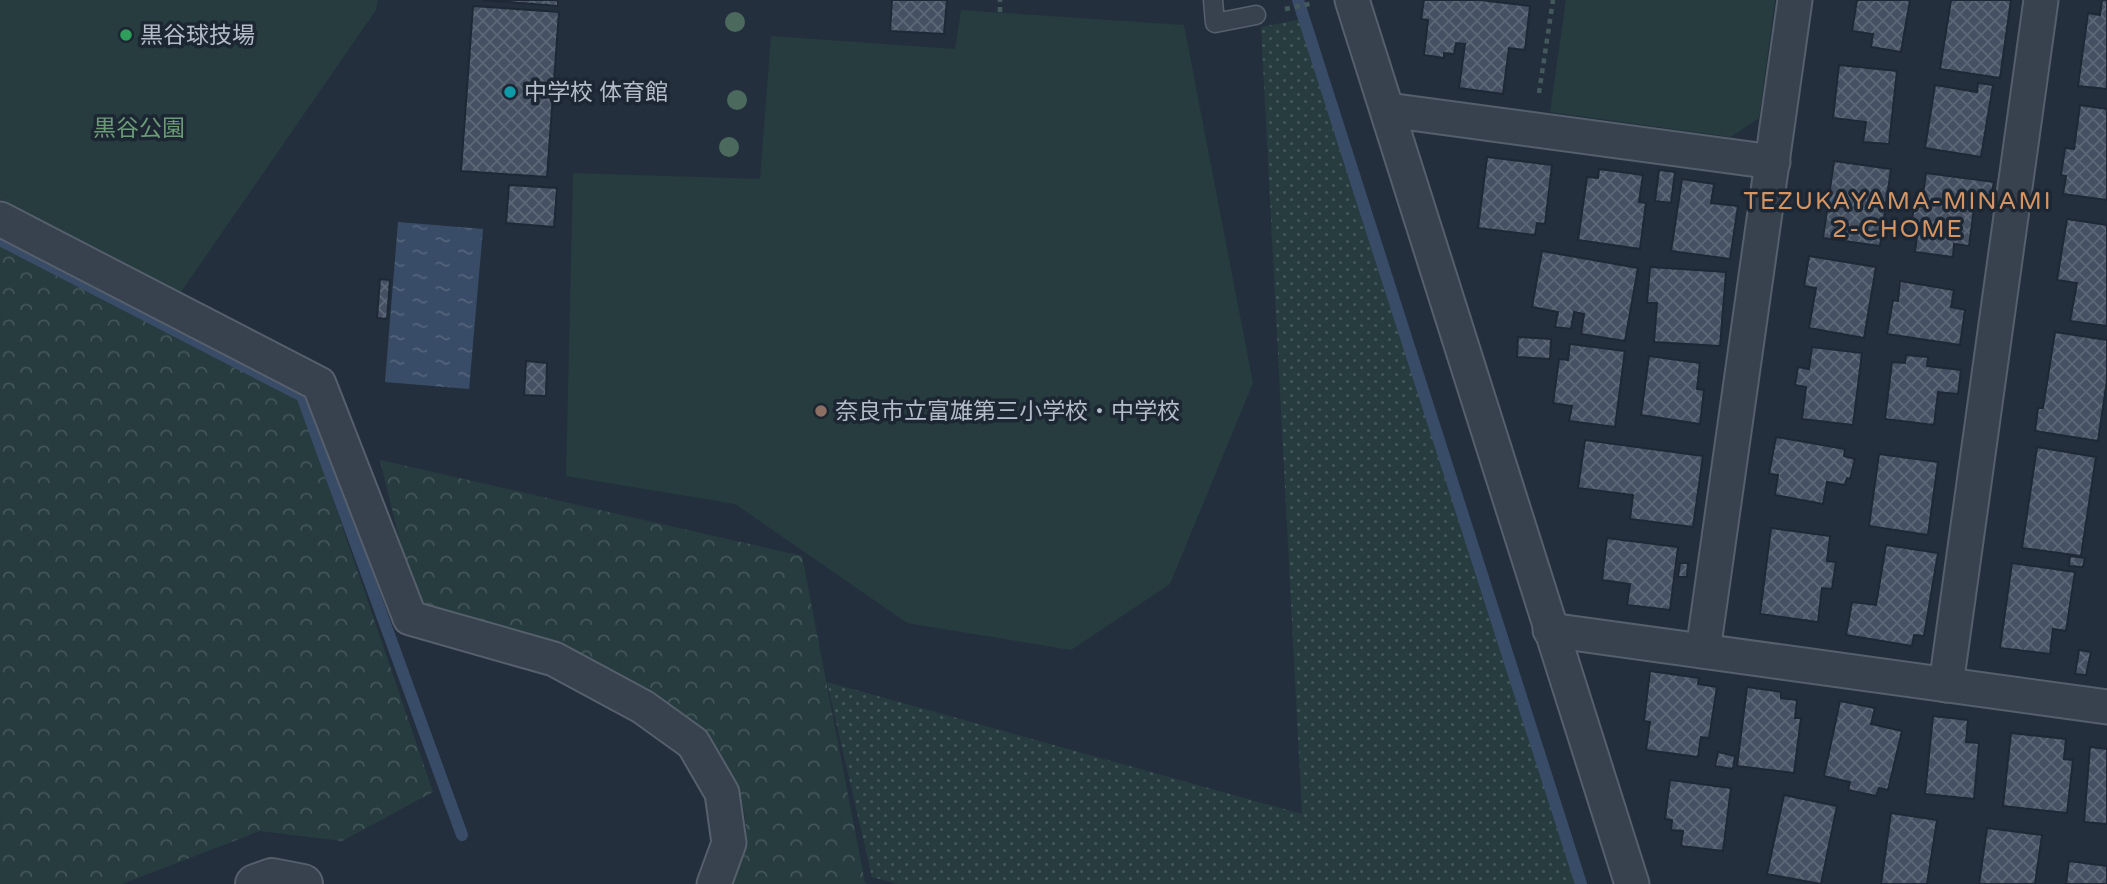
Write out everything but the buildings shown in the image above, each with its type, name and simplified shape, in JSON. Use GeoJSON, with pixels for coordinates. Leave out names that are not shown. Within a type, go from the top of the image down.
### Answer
{"type":"FeatureCollection","features":[{"type":"Feature","properties":{"kind":"street"},"geometry":{"type":"LineString","coordinates":[[1352,0],[1632,884]]}},
{"type":"Feature","properties":{"kind":"street"},"geometry":{"type":"LineString","coordinates":[[1703,651],[1795,0]]}},
{"type":"Feature","properties":{"kind":"street"},"geometry":{"type":"LineString","coordinates":[[1946,685],[2041,0]]}},
{"type":"Feature","properties":{"kind":"street"},"geometry":{"type":"LineString","coordinates":[[1388,110],[1773,162]]}},
{"type":"Feature","properties":{"kind":"street"},"geometry":{"type":"LineString","coordinates":[[0,219],[319,384],[410,618],[554,659],[643,707],[693,743],[722,793],[729,843],[714,884]]}},
{"type":"Feature","properties":{"kind":"street"},"geometry":{"type":"LineString","coordinates":[[1550,630],[2107,706]]}},
{"type":"Feature","properties":{"kind":"street"},"geometry":{"type":"LineString","coordinates":[[255,884],[272,878],[303,884]]}},
{"type":"Feature","properties":{"kind":"lane"},"geometry":{"type":"LineString","coordinates":[[1213,0],[1215,23],[1256,15]]}},
{"type":"Feature","properties":{"kind":"path"},"geometry":{"type":"LineString","coordinates":[[1000,0],[1000,12]]}},
{"type":"Feature","properties":{"kind":"path"},"geometry":{"type":"LineString","coordinates":[[1256,15],[1327,0]]}},
{"type":"Feature","properties":{"kind":"path"},"geometry":{"type":"LineString","coordinates":[[1534,129],[1553,0]]}},
{"type":"Feature","properties":{"kind":"green space","name":"黒谷公園"},"geometry":{"type":"Polygon","coordinates":[[[0,0],[378,0],[376,10],[181,292],[0,199],[0,0]]]}},
{"type":"Feature","properties":{"kind":"green space"},"geometry":{"type":"Polygon","coordinates":[[[1566,0],[1775,0],[1759,118],[1731,137],[1550,112],[1566,0]]]}},
{"type":"Feature","properties":{"kind":"green space"},"geometry":{"type":"Polygon","coordinates":[[[961,10],[1184,25],[1253,383],[1170,584],[1071,650],[907,623],[735,504],[566,476],[573,173],[760,179],[771,36],[955,49],[961,10]]]}},
{"type":"Feature","properties":{"kind":"green space"},"geometry":{"type":"Polygon","coordinates":[[[1302,19],[1578,884],[898,884],[872,877],[827,682],[1302,814],[1261,27],[1302,19]]]}},
{"type":"Feature","properties":{"kind":"green space"},"geometry":{"type":"Polygon","coordinates":[[[0,246],[299,400],[433,792],[342,841],[260,831],[122,884],[0,884],[0,246]]]}},
{"type":"Feature","properties":{"kind":"green space"},"geometry":{"type":"Polygon","coordinates":[[[380,460],[802,556],[865,883],[868,884],[733,884],[745,838],[744,811],[726,765],[696,727],[657,696],[612,671],[564,650],[421,605],[411,587],[380,460]]]}},
{"type":"Feature","properties":{"kind":"water"},"geometry":{"type":"Polygon","coordinates":[[[398,222],[483,229],[469,389],[385,382],[398,222]]]}},
{"type":"Feature","properties":{"kind":"waterway"},"geometry":{"type":"LineString","coordinates":[[1298,0],[1581,884]]}},
{"type":"Feature","properties":{"kind":"waterway"},"geometry":{"type":"LineString","coordinates":[[0,240],[302,396],[462,835]]}},
{"type":"Feature","properties":{"kind":"place","name":"黒谷球技場"},"geometry":{"type":"Point","coordinates":[126,35]}},
{"type":"Feature","properties":{"kind":"place","name":"中学校 体育館"},"geometry":{"type":"Point","coordinates":[510,92]}},
{"type":"Feature","properties":{"kind":"place","name":"奈良市立富雄第三小学校・中学校"},"geometry":{"type":"Point","coordinates":[821,411]}},
{"type":"Feature","properties":{"kind":"district","name":"TEZUKAYAMA-MINAMI 2-CHOME"},"geometry":{"type":"Point","coordinates":[1898,215]}}]}
